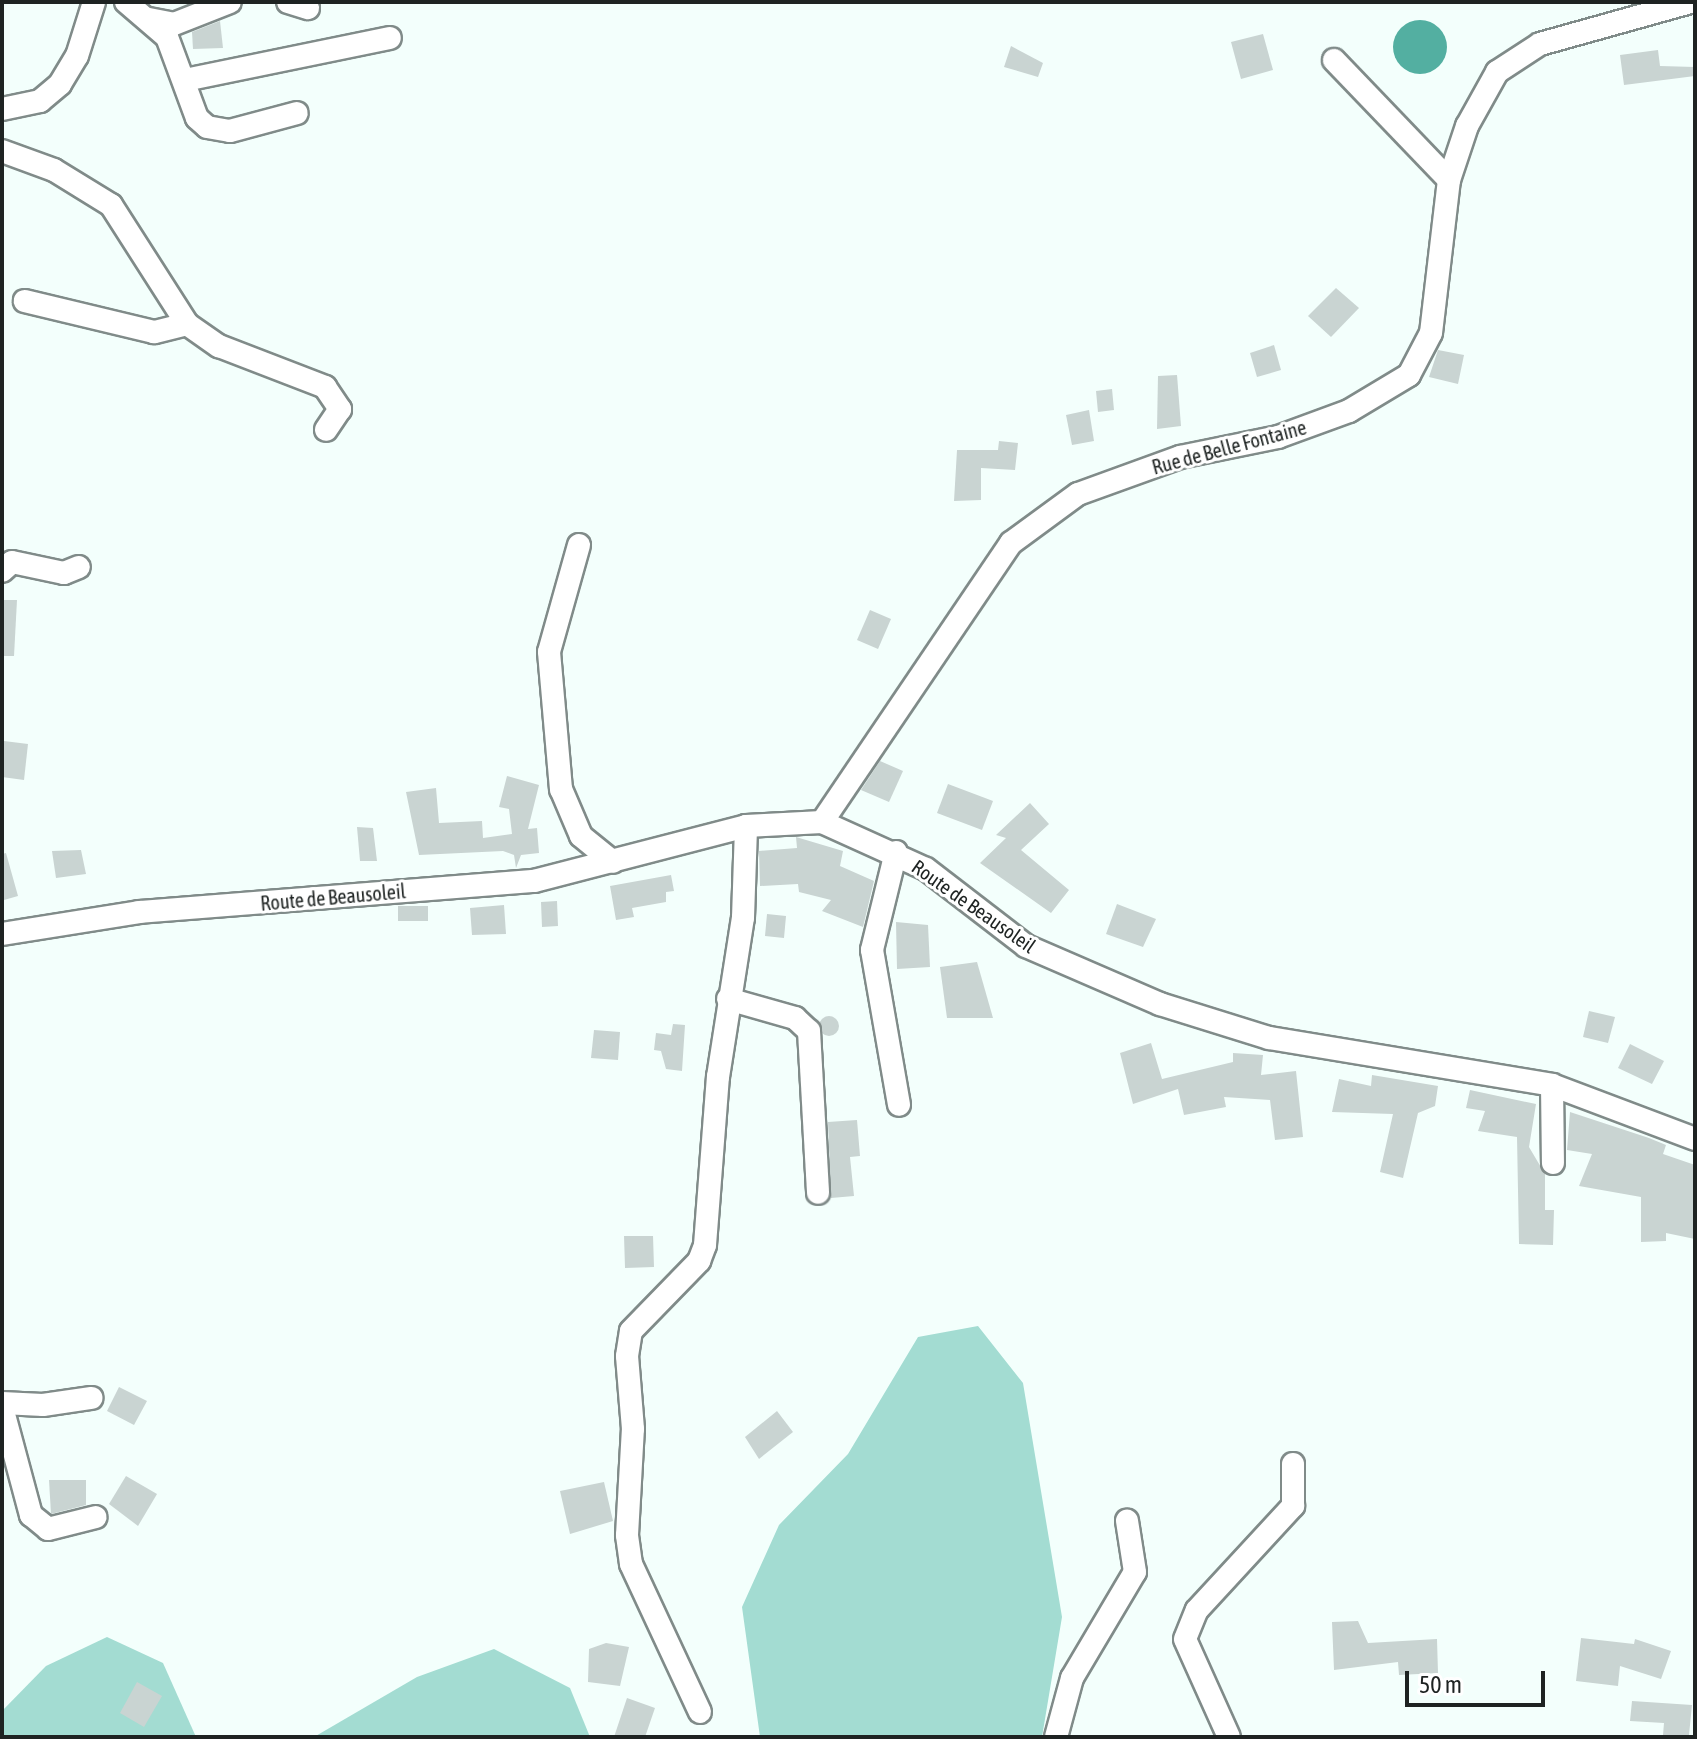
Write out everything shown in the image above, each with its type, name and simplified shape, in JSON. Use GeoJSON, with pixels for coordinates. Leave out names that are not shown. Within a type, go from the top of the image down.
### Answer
{"type":"FeatureCollection","features":[{"type":"Feature","properties":{"kind":"street"},"geometry":{"type":"LineString","coordinates":[[2,109],[40,101],[60,84],[77,56],[94,2]]}},
{"type":"Feature","properties":{"kind":"street"},"geometry":{"type":"LineString","coordinates":[[126,2],[167,37],[197,118],[214,130],[230,131],[297,113]]}},
{"type":"Feature","properties":{"kind":"street"},"geometry":{"type":"LineString","coordinates":[[149,19],[174,24],[230,2]]}},
{"type":"Feature","properties":{"kind":"street","name":"Rue de Belle Fontaine"},"geometry":{"type":"LineString","coordinates":[[822,822],[1011,543],[1078,494],[1180,457],[1278,437],[1349,411],[1409,375],[1431,333],[1449,180],[1467,126],[1497,72],[1540,44],[1690,2]]}},
{"type":"Feature","properties":{"kind":"street"},"geometry":{"type":"LineString","coordinates":[[185,80],[390,38]]}},
{"type":"Feature","properties":{"kind":"street"},"geometry":{"type":"LineString","coordinates":[[1334,60],[1449,180]]}},
{"type":"Feature","properties":{"kind":"street"},"geometry":{"type":"LineString","coordinates":[[2,151],[54,170],[111,205],[187,324],[241,356],[325,387],[340,409],[326,430]]}},
{"type":"Feature","properties":{"kind":"street"},"geometry":{"type":"LineString","coordinates":[[25,301],[154,332],[187,324]]}},
{"type":"Feature","properties":{"kind":"street"},"geometry":{"type":"LineString","coordinates":[[579,545],[554,620],[551,691],[566,813],[581,836],[613,862]]}},
{"type":"Feature","properties":{"kind":"street"},"geometry":{"type":"LineString","coordinates":[[2,571],[12,562],[64,573],[79,567]]}},
{"type":"Feature","properties":{"kind":"street","name":"Route de Beausoleil"},"geometry":{"type":"LineString","coordinates":[[2,934],[139,912],[534,881],[746,826],[822,822],[896,852],[1026,946],[1160,1004],[1269,1038],[1552,1085],[1695,1139]]}},
{"type":"Feature","properties":{"kind":"street"},"geometry":{"type":"LineString","coordinates":[[700,1712],[631,1564],[627,1535],[633,1429],[627,1356],[631,1331],[699,1261],[705,1245],[728,999],[743,918],[746,826]]}},
{"type":"Feature","properties":{"kind":"street"},"geometry":{"type":"LineString","coordinates":[[896,852],[872,950],[899,1105]]}},
{"type":"Feature","properties":{"kind":"street"},"geometry":{"type":"LineString","coordinates":[[728,999],[795,1018],[809,1031],[818,1193]]}},
{"type":"Feature","properties":{"kind":"street"},"geometry":{"type":"LineString","coordinates":[[1552,1085],[1553,1163]]}},
{"type":"Feature","properties":{"kind":"street"},"geometry":{"type":"LineString","coordinates":[[91,1398],[43,1405],[2,1405],[31,1515],[48,1529],[96,1517]]}},
{"type":"Feature","properties":{"kind":"street"},"geometry":{"type":"LineString","coordinates":[[1229,1737],[1185,1639],[1197,1610],[1293,1506],[1293,1464]]}},
{"type":"Feature","properties":{"kind":"street"},"geometry":{"type":"LineString","coordinates":[[1056,1737],[1072,1678],[1135,1572],[1127,1521]]}},
{"type":"Feature","properties":{"kind":"shaded area"},"geometry":{"type":"Polygon","coordinates":[[[1420,20],[1439,28],[1447,47],[1439,66],[1420,74],[1401,66],[1393,47],[1401,28],[1420,20]]]}},
{"type":"Feature","properties":{"kind":"shaded area"},"geometry":{"type":"Polygon","coordinates":[[[978,1326],[1023,1383],[1062,1617],[1042,1737],[760,1737],[742,1607],[779,1525],[848,1454],[918,1337],[978,1326]]]}},
{"type":"Feature","properties":{"kind":"shaded area"},"geometry":{"type":"Polygon","coordinates":[[[107,1637],[163,1663],[196,1737],[2,1737],[2,1711],[46,1666],[107,1637]]]}},
{"type":"Feature","properties":{"kind":"shaded area"},"geometry":{"type":"Polygon","coordinates":[[[494,1649],[570,1688],[590,1737],[314,1737],[417,1677],[494,1649]]]}},
{"type":"Feature","properties":{"kind":"building"},"geometry":{"type":"Polygon","coordinates":[[[220,21],[223,48],[193,49],[192,32],[220,21]]]}},
{"type":"Feature","properties":{"kind":"building"},"geometry":{"type":"Polygon","coordinates":[[[1263,34],[1273,70],[1241,79],[1231,42],[1263,34]]]}},
{"type":"Feature","properties":{"kind":"building"},"geometry":{"type":"Polygon","coordinates":[[[1011,46],[1043,63],[1038,77],[1004,67],[1011,46]]]}},
{"type":"Feature","properties":{"kind":"building"},"geometry":{"type":"Polygon","coordinates":[[[1658,50],[1660,66],[1695,67],[1695,76],[1624,85],[1620,55],[1658,50]]]}},
{"type":"Feature","properties":{"kind":"building"},"geometry":{"type":"Polygon","coordinates":[[[1336,288],[1359,308],[1331,337],[1308,316],[1336,288]]]}},
{"type":"Feature","properties":{"kind":"building"},"geometry":{"type":"Polygon","coordinates":[[[1274,345],[1281,370],[1257,377],[1250,353],[1274,345]]]}},
{"type":"Feature","properties":{"kind":"building"},"geometry":{"type":"Polygon","coordinates":[[[1438,350],[1464,355],[1458,384],[1429,377],[1438,350]]]}},
{"type":"Feature","properties":{"kind":"building"},"geometry":{"type":"Polygon","coordinates":[[[1177,375],[1181,426],[1157,429],[1158,376],[1177,375]]]}},
{"type":"Feature","properties":{"kind":"building"},"geometry":{"type":"Polygon","coordinates":[[[1112,389],[1114,410],[1098,412],[1096,391],[1112,389]]]}},
{"type":"Feature","properties":{"kind":"building"},"geometry":{"type":"Polygon","coordinates":[[[1089,410],[1094,441],[1072,445],[1066,415],[1089,410]]]}},
{"type":"Feature","properties":{"kind":"building"},"geometry":{"type":"Polygon","coordinates":[[[999,441],[1018,443],[1015,470],[981,468],[981,500],[954,501],[957,450],[998,450],[999,441]]]}},
{"type":"Feature","properties":{"kind":"building"},"geometry":{"type":"Polygon","coordinates":[[[2,600],[17,600],[14,656],[2,656],[2,600]]]}},
{"type":"Feature","properties":{"kind":"building"},"geometry":{"type":"Polygon","coordinates":[[[870,610],[891,619],[878,649],[857,640],[870,610]]]}},
{"type":"Feature","properties":{"kind":"building"},"geometry":{"type":"Polygon","coordinates":[[[4,741],[28,744],[24,780],[2,777],[4,741]]]}},
{"type":"Feature","properties":{"kind":"building"},"geometry":{"type":"Polygon","coordinates":[[[880,761],[903,771],[889,802],[861,790],[880,761]]]}},
{"type":"Feature","properties":{"kind":"building"},"geometry":{"type":"Polygon","coordinates":[[[507,776],[539,785],[528,829],[537,828],[539,853],[521,855],[516,868],[514,855],[503,851],[419,855],[406,792],[436,788],[439,823],[482,821],[483,838],[512,834],[509,809],[499,807],[507,776]]]}},
{"type":"Feature","properties":{"kind":"building"},"geometry":{"type":"Polygon","coordinates":[[[948,784],[993,801],[982,830],[937,813],[948,784]]]}},
{"type":"Feature","properties":{"kind":"building"},"geometry":{"type":"Polygon","coordinates":[[[1030,803],[1049,824],[1021,850],[1069,890],[1051,913],[980,863],[1006,838],[996,835],[1030,803]]]}},
{"type":"Feature","properties":{"kind":"building"},"geometry":{"type":"Polygon","coordinates":[[[357,827],[373,828],[377,861],[360,861],[357,827]]]}},
{"type":"Feature","properties":{"kind":"building"},"geometry":{"type":"Polygon","coordinates":[[[796,837],[843,851],[840,866],[874,881],[863,927],[822,911],[831,900],[799,892],[798,884],[760,886],[759,851],[797,848],[796,837]]]}},
{"type":"Feature","properties":{"kind":"building"},"geometry":{"type":"Polygon","coordinates":[[[81,850],[86,874],[56,878],[52,851],[81,850]]]}},
{"type":"Feature","properties":{"kind":"building"},"geometry":{"type":"Polygon","coordinates":[[[6,853],[18,896],[4,900],[2,854],[6,853]]]}},
{"type":"Feature","properties":{"kind":"building"},"geometry":{"type":"Polygon","coordinates":[[[671,875],[674,891],[666,892],[666,902],[632,908],[634,917],[616,920],[610,886],[671,875]]]}},
{"type":"Feature","properties":{"kind":"building"},"geometry":{"type":"Polygon","coordinates":[[[557,901],[558,926],[542,927],[541,902],[557,901]]]}},
{"type":"Feature","properties":{"kind":"building"},"geometry":{"type":"Polygon","coordinates":[[[1117,904],[1156,919],[1143,947],[1106,934],[1117,904]]]}},
{"type":"Feature","properties":{"kind":"building"},"geometry":{"type":"Polygon","coordinates":[[[504,905],[506,934],[472,935],[470,908],[504,905]]]}},
{"type":"Feature","properties":{"kind":"building"},"geometry":{"type":"Polygon","coordinates":[[[398,906],[428,906],[428,921],[398,921],[398,906]]]}},
{"type":"Feature","properties":{"kind":"building"},"geometry":{"type":"Polygon","coordinates":[[[767,914],[786,916],[784,938],[765,936],[767,914]]]}},
{"type":"Feature","properties":{"kind":"building"},"geometry":{"type":"Polygon","coordinates":[[[896,922],[928,925],[930,967],[897,969],[896,922]]]}},
{"type":"Feature","properties":{"kind":"building"},"geometry":{"type":"Polygon","coordinates":[[[977,962],[993,1018],[947,1018],[940,967],[977,962]]]}},
{"type":"Feature","properties":{"kind":"building"},"geometry":{"type":"Polygon","coordinates":[[[1589,1011],[1615,1017],[1608,1043],[1583,1037],[1589,1011]]]}},
{"type":"Feature","properties":{"kind":"building"},"geometry":{"type":"Polygon","coordinates":[[[829,1016],[836,1019],[839,1026],[836,1033],[829,1036],[822,1033],[819,1026],[822,1019],[829,1016]]]}},
{"type":"Feature","properties":{"kind":"building"},"geometry":{"type":"Polygon","coordinates":[[[673,1024],[685,1025],[682,1071],[666,1069],[661,1051],[654,1050],[656,1033],[671,1035],[673,1024]]]}},
{"type":"Feature","properties":{"kind":"building"},"geometry":{"type":"Polygon","coordinates":[[[594,1030],[620,1032],[618,1060],[591,1058],[594,1030]]]}},
{"type":"Feature","properties":{"kind":"building"},"geometry":{"type":"Polygon","coordinates":[[[1151,1043],[1162,1079],[1233,1062],[1233,1053],[1263,1055],[1261,1075],[1296,1071],[1303,1137],[1275,1140],[1270,1100],[1224,1097],[1226,1107],[1184,1115],[1178,1089],[1133,1104],[1120,1053],[1151,1043]]]}},
{"type":"Feature","properties":{"kind":"building"},"geometry":{"type":"Polygon","coordinates":[[[1630,1044],[1664,1061],[1652,1084],[1618,1068],[1630,1044]]]}},
{"type":"Feature","properties":{"kind":"building"},"geometry":{"type":"Polygon","coordinates":[[[1372,1075],[1438,1086],[1435,1106],[1418,1113],[1403,1178],[1380,1172],[1393,1114],[1332,1112],[1339,1079],[1371,1086],[1372,1075]]]}},
{"type":"Feature","properties":{"kind":"building"},"geometry":{"type":"Polygon","coordinates":[[[1470,1090],[1536,1104],[1529,1147],[1545,1174],[1545,1210],[1554,1210],[1553,1245],[1519,1244],[1517,1137],[1478,1131],[1485,1111],[1466,1108],[1470,1090]]]}},
{"type":"Feature","properties":{"kind":"building"},"geometry":{"type":"Polygon","coordinates":[[[1570,1112],[1666,1145],[1663,1154],[1695,1165],[1695,1239],[1666,1233],[1666,1241],[1641,1242],[1641,1197],[1579,1186],[1592,1154],[1567,1150],[1570,1112]]]}},
{"type":"Feature","properties":{"kind":"building"},"geometry":{"type":"Polygon","coordinates":[[[857,1120],[860,1156],[850,1157],[854,1196],[831,1198],[828,1122],[857,1120]]]}},
{"type":"Feature","properties":{"kind":"building"},"geometry":{"type":"Polygon","coordinates":[[[624,1236],[653,1236],[654,1267],[625,1268],[624,1236]]]}},
{"type":"Feature","properties":{"kind":"building"},"geometry":{"type":"Polygon","coordinates":[[[119,1387],[147,1401],[134,1425],[107,1411],[119,1387]]]}},
{"type":"Feature","properties":{"kind":"building"},"geometry":{"type":"Polygon","coordinates":[[[777,1411],[793,1432],[759,1459],[745,1437],[777,1411]]]}},
{"type":"Feature","properties":{"kind":"building"},"geometry":{"type":"Polygon","coordinates":[[[126,1476],[157,1494],[138,1526],[109,1504],[126,1476]]]}},
{"type":"Feature","properties":{"kind":"building"},"geometry":{"type":"Polygon","coordinates":[[[49,1480],[86,1480],[86,1505],[51,1514],[49,1480]]]}},
{"type":"Feature","properties":{"kind":"building"},"geometry":{"type":"Polygon","coordinates":[[[604,1482],[613,1521],[570,1534],[560,1491],[604,1482]]]}},
{"type":"Feature","properties":{"kind":"building"},"geometry":{"type":"Polygon","coordinates":[[[1358,1621],[1368,1643],[1437,1639],[1438,1673],[1399,1675],[1398,1662],[1334,1670],[1332,1622],[1358,1621]]]}},
{"type":"Feature","properties":{"kind":"building"},"geometry":{"type":"Polygon","coordinates":[[[1581,1638],[1634,1644],[1635,1639],[1671,1651],[1661,1679],[1620,1666],[1618,1686],[1576,1681],[1581,1638]]]}},
{"type":"Feature","properties":{"kind":"building"},"geometry":{"type":"Polygon","coordinates":[[[606,1643],[629,1647],[620,1686],[588,1682],[589,1649],[606,1643]]]}},
{"type":"Feature","properties":{"kind":"building"},"geometry":{"type":"Polygon","coordinates":[[[137,1682],[162,1696],[144,1727],[120,1713],[137,1682]]]}},
{"type":"Feature","properties":{"kind":"building"},"geometry":{"type":"Polygon","coordinates":[[[627,1698],[655,1708],[645,1737],[614,1737],[627,1698]]]}},
{"type":"Feature","properties":{"kind":"building"},"geometry":{"type":"Polygon","coordinates":[[[1632,1701],[1692,1705],[1689,1735],[1663,1735],[1664,1723],[1630,1721],[1632,1701]]]}}]}
